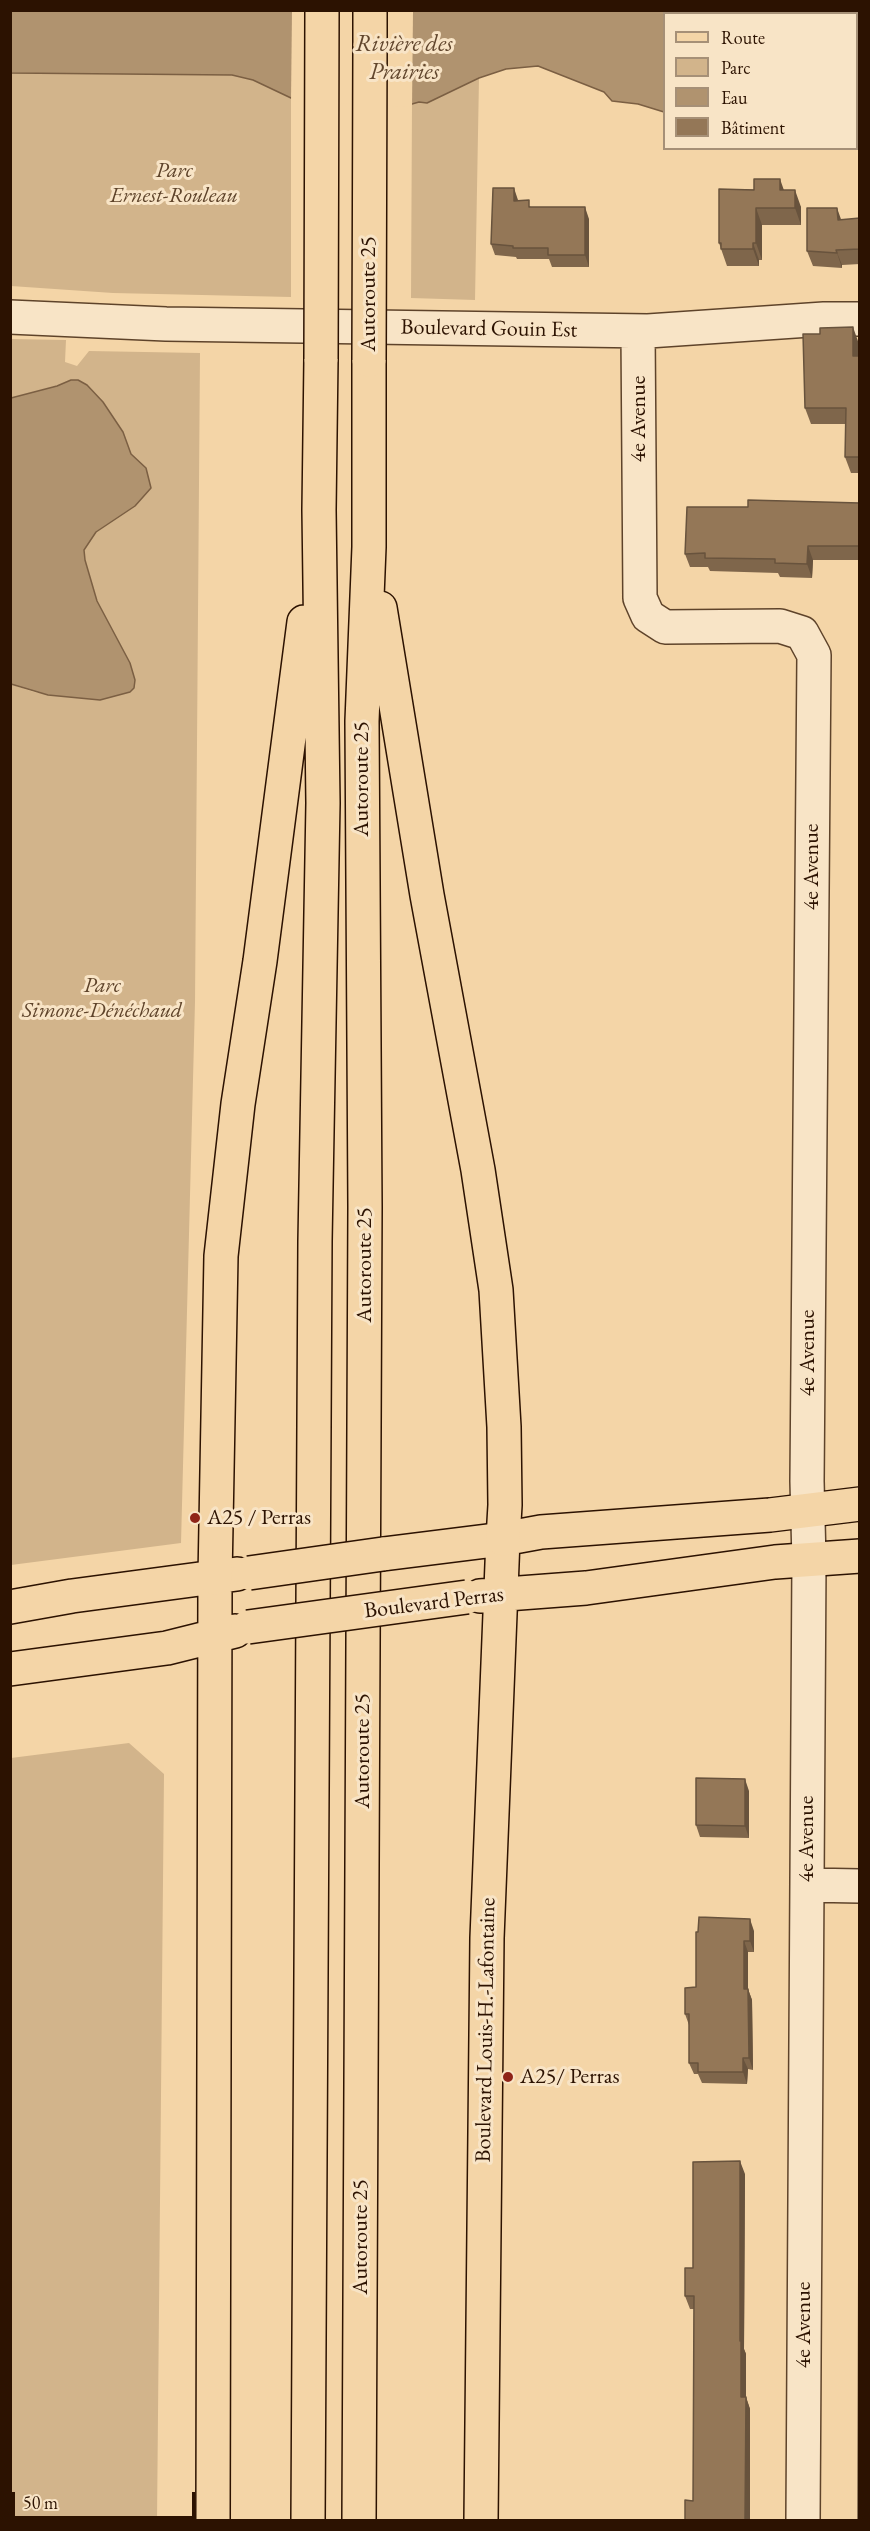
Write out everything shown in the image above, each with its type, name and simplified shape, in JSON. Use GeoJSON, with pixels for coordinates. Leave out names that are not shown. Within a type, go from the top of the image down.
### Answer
{"type":"FeatureCollection","features":[{"type":"Feature","properties":{"kind":"main road","name":"Autoroute 25"},"geometry":{"type":"LineString","coordinates":[[308,2520],[315,1253],[323,815],[319,510],[322,10]]}},
{"type":"Feature","properties":{"kind":"main road","name":"Autoroute 25"},"geometry":{"type":"LineString","coordinates":[[359,2520],[365,1230],[362,744],[369,547],[370,10]]}},
{"type":"Feature","properties":{"kind":"main road"},"geometry":{"type":"LineString","coordinates":[[213,2520],[217,1798],[215,1578],[219,1296],[227,1193],[319,510]]}},
{"type":"Feature","properties":{"kind":"main road","name":"Boulevard Louis-H.-Lafontaine"},"geometry":{"type":"LineString","coordinates":[[369,547],[427,895],[478,1170],[496,1290],[505,1505],[489,1541],[500,1595],[487,1938],[481,2520]]}},
{"type":"Feature","properties":{"kind":"main road"},"geometry":{"type":"LineString","coordinates":[[10,1607],[72,1596],[489,1541],[541,1532],[594,1526],[808,1512],[860,1504]]}},
{"type":"Feature","properties":{"kind":"main road","name":"Boulevard Perras"},"geometry":{"type":"LineString","coordinates":[[10,1669],[167,1648],[215,1638],[248,1627],[467,1597],[586,1588],[775,1563],[860,1556]]}},
{"type":"Feature","properties":{"kind":"street","name":"Boulevard Gouin Est"},"geometry":{"type":"LineString","coordinates":[[10,317],[186,324],[638,331],[860,319]]}},
{"type":"Feature","properties":{"kind":"street","name":"4e Avenue"},"geometry":{"type":"LineString","coordinates":[[638,331],[640,598],[648,616],[665,627],[780,626],[802,633],[814,655],[803,2520]]}},
{"type":"Feature","properties":{"kind":"street"},"geometry":{"type":"LineString","coordinates":[[807,1885],[860,1886]]}},
{"type":"Feature","properties":{"kind":"green space","name":"Parc Ernest-Rouleau"},"geometry":{"type":"Polygon","coordinates":[[[10,73],[232,75],[253,80],[291,98],[291,297],[113,293],[11,286],[10,73]]]}},
{"type":"Feature","properties":{"kind":"green space"},"geometry":{"type":"Polygon","coordinates":[[[479,78],[475,300],[411,298],[412,104],[427,103],[479,78]]]}},
{"type":"Feature","properties":{"kind":"green space","name":"Parc Simone-Dénéchaud"},"geometry":{"type":"Polygon","coordinates":[[[11,339],[66,340],[65,362],[77,366],[89,351],[200,353],[195,1002],[181,1543],[11,1565],[10,684],[34,692],[66,697],[130,663],[97,601],[84,550],[96,532],[111,522],[131,454],[123,432],[103,402],[87,385],[78,380],[11,398],[11,339]]]}},
{"type":"Feature","properties":{"kind":"green space"},"geometry":{"type":"Polygon","coordinates":[[[129,1743],[164,1774],[157,2520],[11,2520],[11,1758],[129,1743]]]}},
{"type":"Feature","properties":{"kind":"water","name":"Rivière des Prairies"},"geometry":{"type":"Polygon","coordinates":[[[11,11],[859,11],[859,116],[858,12],[663,12],[663,112],[638,104],[612,101],[604,92],[538,66],[506,69],[479,78],[427,103],[412,104],[291,98],[253,80],[232,75],[11,73],[11,11]]]}},
{"type":"Feature","properties":{"kind":"water"},"geometry":{"type":"Polygon","coordinates":[[[71,380],[78,380],[87,385],[103,402],[123,432],[131,454],[146,468],[151,488],[135,506],[96,532],[84,550],[97,601],[130,663],[135,680],[134,688],[130,692],[100,700],[48,695],[11,684],[11,398],[71,380]]]}},
{"type":"Feature","properties":{"kind":"pier"},"geometry":{"type":"Polygon","coordinates":[[[292,11],[413,11],[412,107],[291,101],[292,11]]]}},
{"type":"Feature","properties":{"kind":"building"},"geometry":{"type":"Polygon","coordinates":[[[754,179],[780,179],[780,190],[795,190],[795,208],[756,208],[756,243],[753,243],[753,249],[721,249],[719,189],[754,190],[754,179]]]}},
{"type":"Feature","properties":{"kind":"building"},"geometry":{"type":"Polygon","coordinates":[[[493,188],[514,188],[514,201],[529,200],[529,207],[585,207],[585,255],[548,255],[548,248],[513,248],[513,246],[491,244],[493,188]]]}},
{"type":"Feature","properties":{"kind":"building"},"geometry":{"type":"Polygon","coordinates":[[[807,208],[837,208],[838,220],[860,218],[860,249],[836,250],[837,253],[807,251],[807,208]]]}},
{"type":"Feature","properties":{"kind":"building"},"geometry":{"type":"Polygon","coordinates":[[[853,327],[853,356],[860,356],[860,457],[845,457],[846,408],[805,408],[803,334],[820,334],[820,328],[853,327]]]}},
{"type":"Feature","properties":{"kind":"building"},"geometry":{"type":"Polygon","coordinates":[[[748,500],[860,503],[860,546],[808,546],[807,564],[775,563],[775,559],[705,558],[705,553],[685,554],[687,507],[748,507],[748,500]]]}},
{"type":"Feature","properties":{"kind":"building"},"geometry":{"type":"Polygon","coordinates":[[[860,703],[860,761],[859,761],[860,703]]]}},
{"type":"Feature","properties":{"kind":"building"},"geometry":{"type":"Polygon","coordinates":[[[696,1778],[745,1779],[745,1826],[696,1825],[696,1778]]]}},
{"type":"Feature","properties":{"kind":"building"},"geometry":{"type":"Polygon","coordinates":[[[699,1917],[750,1919],[750,1941],[744,1941],[744,1989],[748,1989],[749,2058],[743,2058],[743,2072],[698,2072],[698,2063],[689,2063],[689,2014],[685,2014],[685,1988],[696,1987],[696,1932],[698,1932],[699,1917]]]}},
{"type":"Feature","properties":{"kind":"building"},"geometry":{"type":"Polygon","coordinates":[[[740,2161],[741,2397],[746,2397],[745,2520],[685,2520],[685,2500],[693,2501],[694,2296],[685,2296],[685,2268],[693,2268],[693,2162],[740,2161]]]}},
{"type":"Feature","properties":{"kind":"building"},"geometry":{"type":"Polygon","coordinates":[[[860,2166],[860,2520],[858,2520],[859,2181],[860,2166]]]}},
{"type":"Feature","properties":{"kind":"place","name":"A25 / Perras"},"geometry":{"type":"Point","coordinates":[195,1518]}},
{"type":"Feature","properties":{"kind":"place","name":"A25/ Perras"},"geometry":{"type":"Point","coordinates":[508,2077]}}]}
